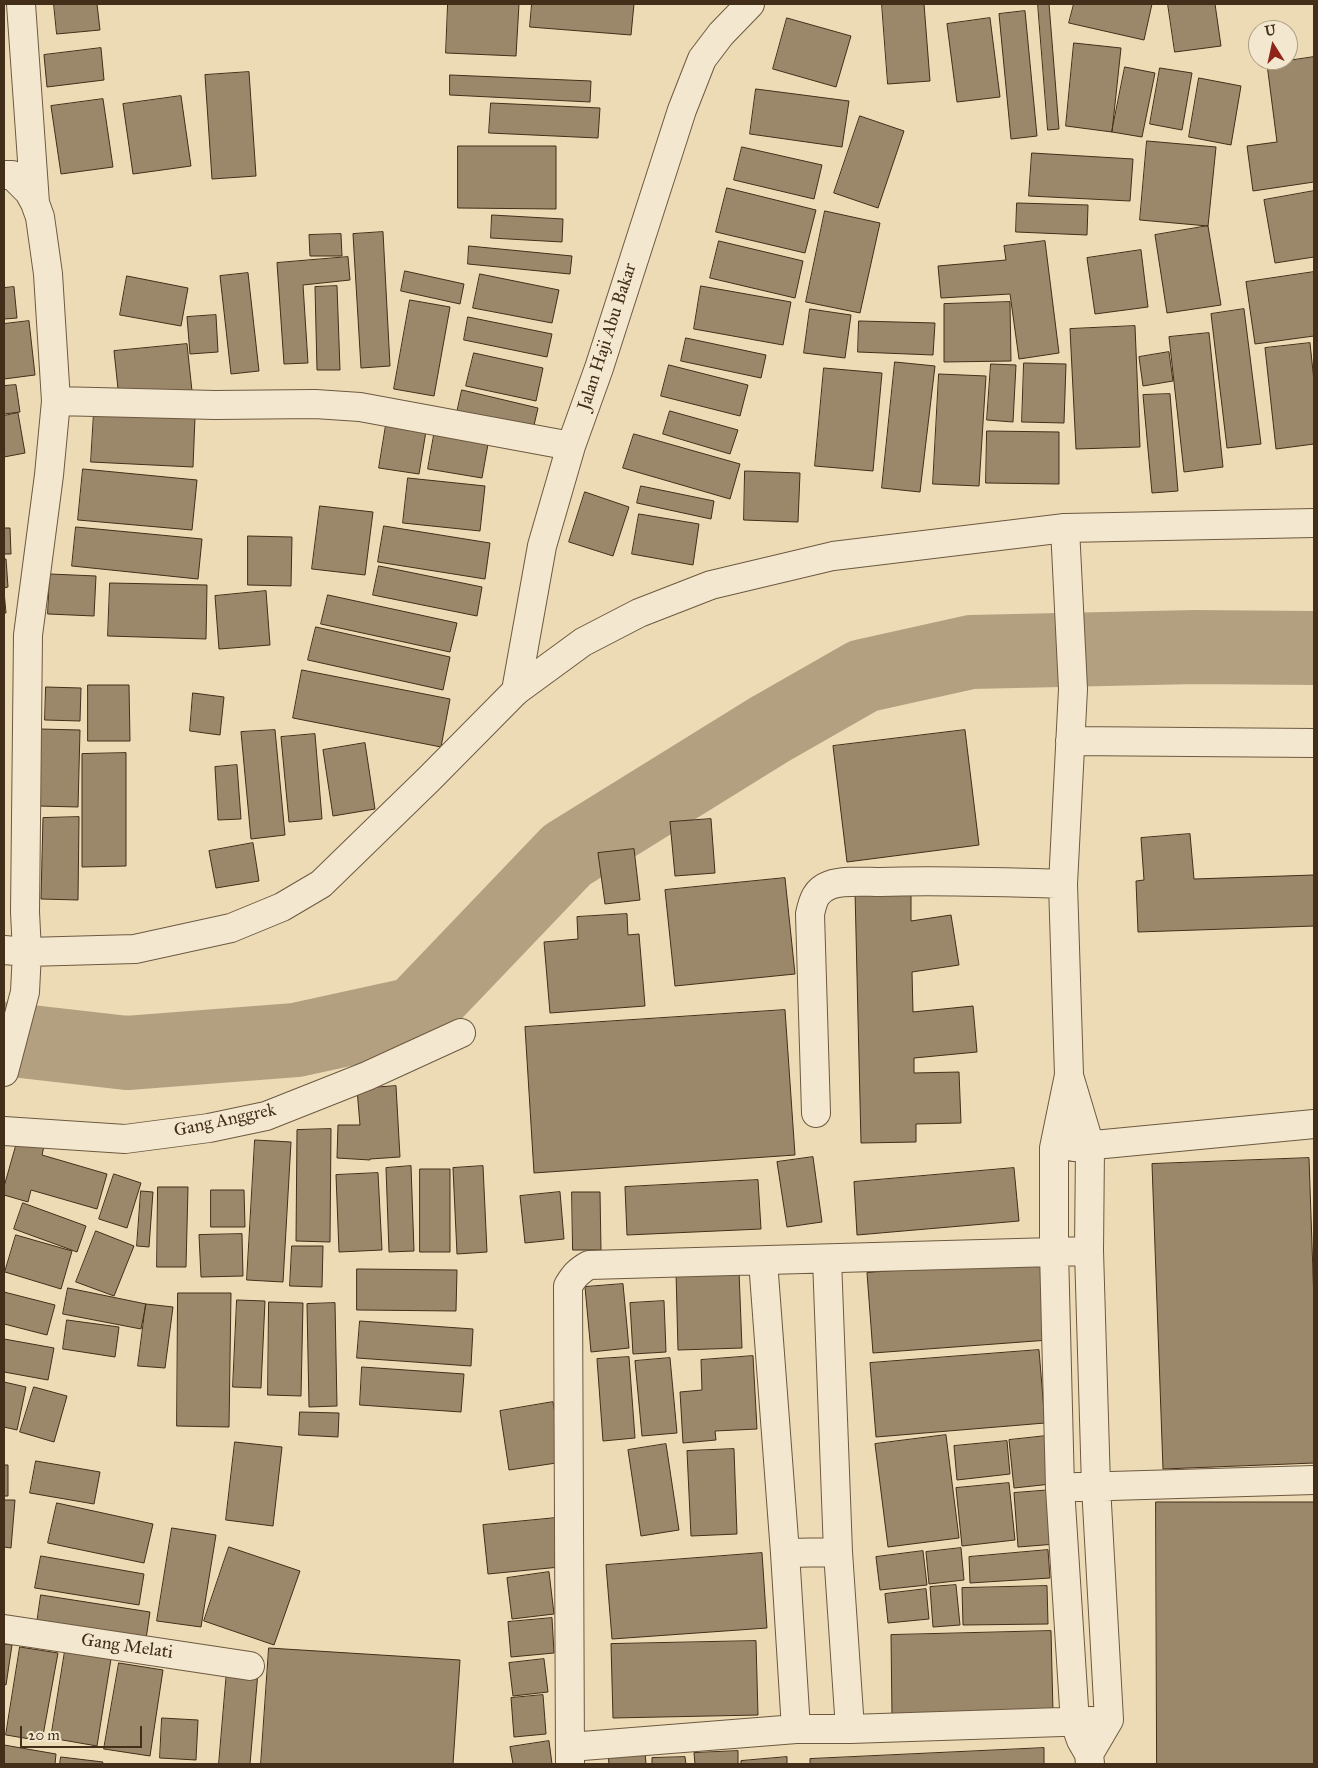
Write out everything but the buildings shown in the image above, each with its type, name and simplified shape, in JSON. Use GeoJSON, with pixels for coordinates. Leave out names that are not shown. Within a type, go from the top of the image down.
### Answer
{"type":"FeatureCollection","features":[{"type":"Feature","properties":{"kind":"street"},"geometry":{"type":"LineString","coordinates":[[22,4],[35,203]]}},
{"type":"Feature","properties":{"kind":"street","name":"Jalan Haji Abu Bakar"},"geometry":{"type":"LineString","coordinates":[[516,691],[542,546],[570,446],[599,368],[682,110],[702,59],[721,34],[750,4]]}},
{"type":"Feature","properties":{"kind":"street"},"geometry":{"type":"LineString","coordinates":[[4,175],[12,175],[28,192],[35,203],[40,217],[48,274],[56,401],[49,475],[28,635],[25,902],[15,951],[25,992],[4,1072]]}},
{"type":"Feature","properties":{"kind":"street"},"geometry":{"type":"LineString","coordinates":[[56,401],[215,405],[315,404],[360,407],[570,446]]}},
{"type":"Feature","properties":{"kind":"street"},"geometry":{"type":"LineString","coordinates":[[15,951],[134,949],[231,928],[282,907],[321,884],[516,691],[583,642],[638,613],[711,585],[833,556],[1065,528],[1314,523]]}},
{"type":"Feature","properties":{"kind":"street"},"geometry":{"type":"LineString","coordinates":[[1065,528],[1073,671],[1063,884],[1068,1075],[1054,1148],[1054,1251],[1060,1488],[1076,1723],[1080,1740],[1089,1759]]}},
{"type":"Feature","properties":{"kind":"street"},"geometry":{"type":"LineString","coordinates":[[1070,741],[1314,743]]}},
{"type":"Feature","properties":{"kind":"street"},"geometry":{"type":"LineString","coordinates":[[816,1112],[810,914],[812,901],[818,892],[833,884],[852,882],[948,880],[1063,884]]}},
{"type":"Feature","properties":{"kind":"street","name":"Gang Anggrek"},"geometry":{"type":"LineString","coordinates":[[4,1131],[126,1139],[209,1128],[266,1116],[367,1076],[461,1032]]}},
{"type":"Feature","properties":{"kind":"street"},"geometry":{"type":"LineString","coordinates":[[1068,1075],[1090,1146],[1089,1251],[1096,1486],[1109,1720],[1089,1759]]}},
{"type":"Feature","properties":{"kind":"street"},"geometry":{"type":"LineString","coordinates":[[1054,1148],[1314,1124]]}},
{"type":"Feature","properties":{"kind":"street"},"geometry":{"type":"LineString","coordinates":[[1089,1251],[589,1266],[580,1270],[568,1286],[570,1756],[796,1729],[1076,1723],[1109,1720]]}},
{"type":"Feature","properties":{"kind":"street"},"geometry":{"type":"LineString","coordinates":[[827,1259],[838,1552],[850,1729]]}},
{"type":"Feature","properties":{"kind":"street"},"geometry":{"type":"LineString","coordinates":[[763,1261],[796,1729]]}},
{"type":"Feature","properties":{"kind":"street"},"geometry":{"type":"LineString","coordinates":[[1060,1488],[1314,1480]]}},
{"type":"Feature","properties":{"kind":"street"},"geometry":{"type":"LineString","coordinates":[[785,1553],[838,1552]]}},
{"type":"Feature","properties":{"kind":"street","name":"Gang Melati"},"geometry":{"type":"LineString","coordinates":[[4,1629],[250,1666]]}},
{"type":"Feature","properties":{"kind":"waterway"},"geometry":{"type":"LineString","coordinates":[[4,1039],[127,1053],[296,1040],[415,1014],[567,855],[772,728],[863,676],[971,652],[1195,647],[1314,648]]}}]}
